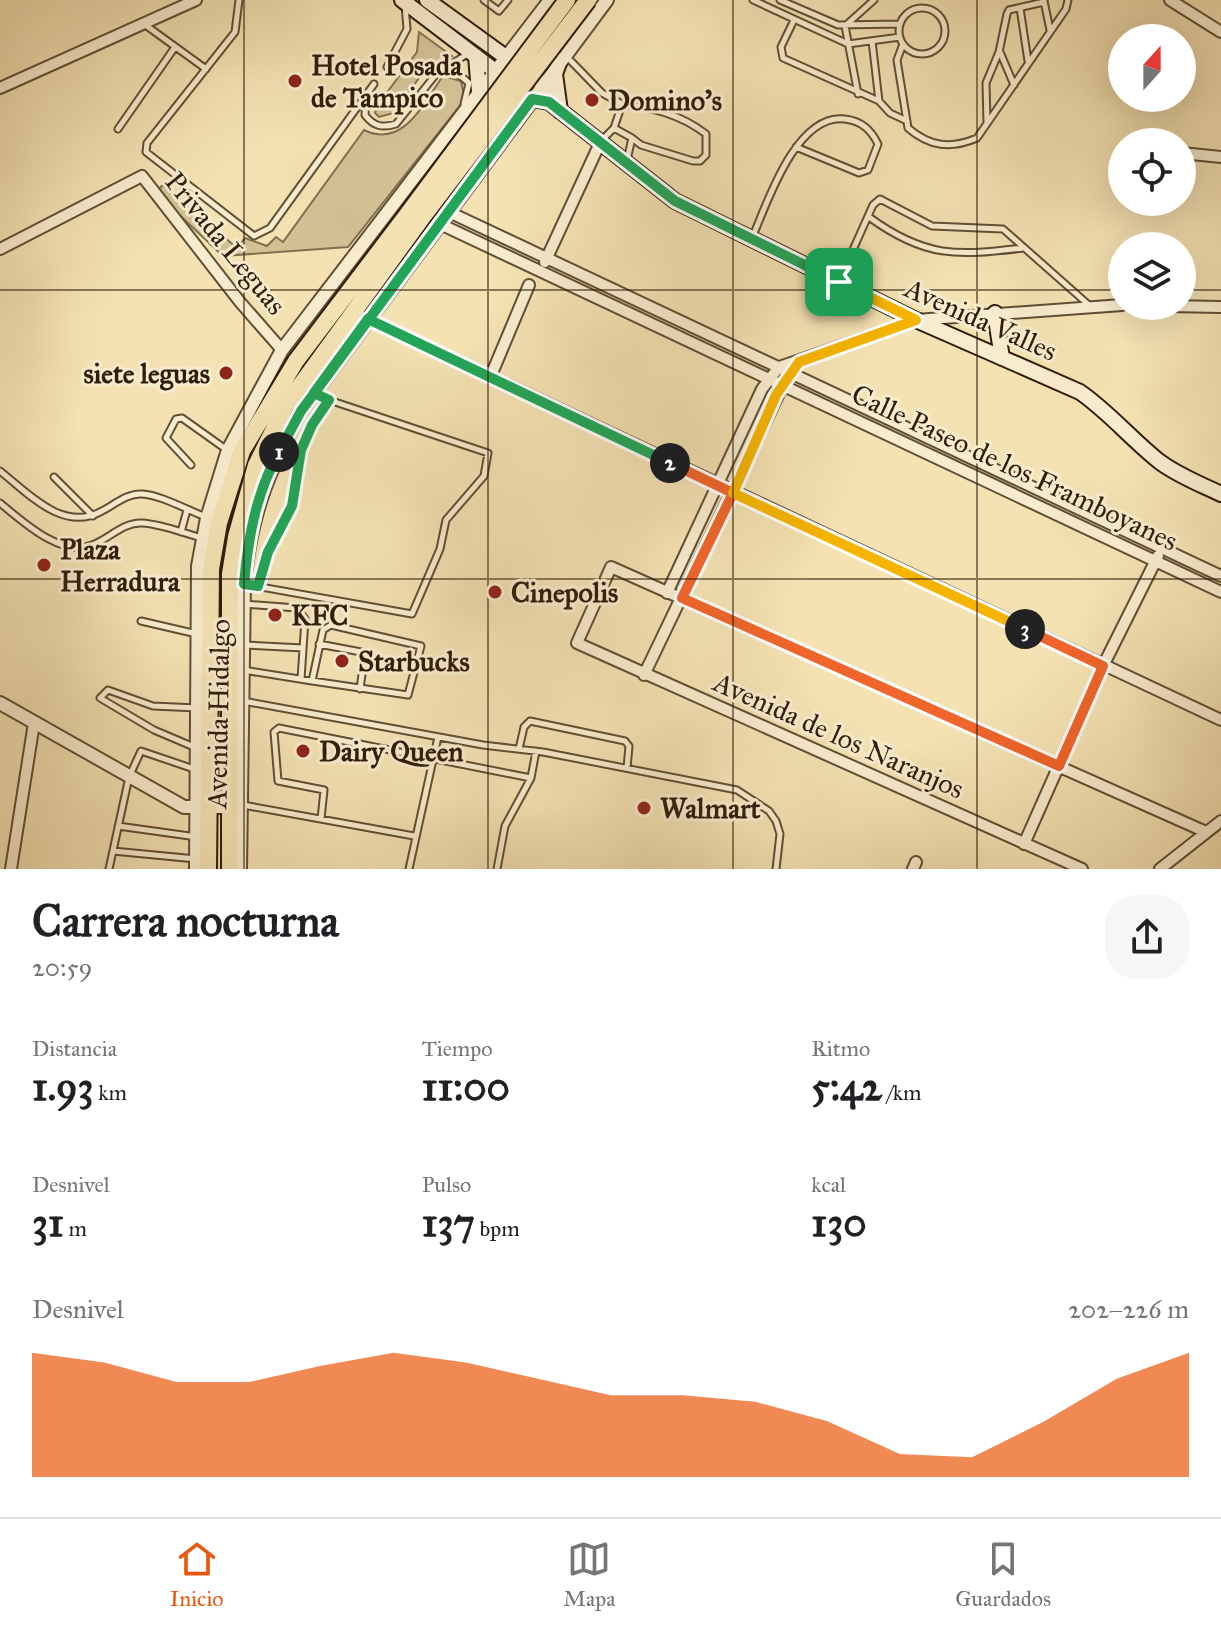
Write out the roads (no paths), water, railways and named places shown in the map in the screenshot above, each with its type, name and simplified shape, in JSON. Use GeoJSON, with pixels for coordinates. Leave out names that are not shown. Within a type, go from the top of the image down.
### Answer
{"type":"FeatureCollection","features":[{"type":"Feature","properties":{"kind":"main road"},"geometry":{"type":"LineString","coordinates":[[427,0],[510,51],[555,67]]}},
{"type":"Feature","properties":{"kind":"main road"},"geometry":{"type":"LineString","coordinates":[[230,869],[236,806],[230,574],[242,538],[256,465],[286,405],[567,0]]}},
{"type":"Feature","properties":{"kind":"main road"},"geometry":{"type":"LineString","coordinates":[[200,866],[211,569],[209,540],[242,451],[296,361],[588,0]]}},
{"type":"Feature","properties":{"kind":"main road"},"geometry":{"type":"LineString","coordinates":[[404,1],[532,99]]}},
{"type":"Feature","properties":{"kind":"main road"},"geometry":{"type":"LineString","coordinates":[[474,54],[481,90]]}},
{"type":"Feature","properties":{"kind":"main road"},"geometry":{"type":"LineString","coordinates":[[554,107],[555,67]]}},
{"type":"Feature","properties":{"kind":"main road"},"geometry":{"type":"LineString","coordinates":[[554,107],[555,67]]}},
{"type":"Feature","properties":{"kind":"main road","name":"Avenida Valles"},"geometry":{"type":"LineString","coordinates":[[532,99],[554,107],[675,201],[916,320],[1080,392],[1104,409],[1160,462],[1183,477],[1221,494]]}},
{"type":"Feature","properties":{"kind":"main road"},"geometry":{"type":"LineString","coordinates":[[995,313],[1002,358]]}},
{"type":"Feature","properties":{"kind":"street"},"geometry":{"type":"LineString","coordinates":[[1,86],[196,0]]}},
{"type":"Feature","properties":{"kind":"street","name":"Avenida Hidalgo"},"geometry":{"type":"LineString","coordinates":[[200,866],[197,837],[203,809],[197,771],[198,634],[209,540],[207,518],[228,450],[282,350],[550,0]]}},
{"type":"Feature","properties":{"kind":"street","name":"Avenida Hidalgo"},"geometry":{"type":"LineString","coordinates":[[240,869],[236,806],[242,701],[242,538],[270,468],[314,393],[607,0]]}},
{"type":"Feature","properties":{"kind":"street"},"geometry":{"type":"LineString","coordinates":[[1170,0],[1221,32]]}},
{"type":"Feature","properties":{"kind":"street"},"geometry":{"type":"LineString","coordinates":[[481,90],[504,97],[521,113]]}},
{"type":"Feature","properties":{"kind":"street"},"geometry":{"type":"LineString","coordinates":[[541,271],[600,143]]}},
{"type":"Feature","properties":{"kind":"street"},"geometry":{"type":"LineString","coordinates":[[1196,154],[1221,157]]}},
{"type":"Feature","properties":{"kind":"street","name":"Privada Leguas"},"geometry":{"type":"LineString","coordinates":[[0,249],[142,176],[240,302],[282,350]]}},
{"type":"Feature","properties":{"kind":"street","name":"Calle Paseo de los Framboyanes"},"geometry":{"type":"LineString","coordinates":[[449,212],[1221,576]]}},
{"type":"Feature","properties":{"kind":"street","name":"Calle Paseo de los Framboyanes"},"geometry":{"type":"LineString","coordinates":[[440,224],[1221,592]]}},
{"type":"Feature","properties":{"kind":"street"},"geometry":{"type":"LineString","coordinates":[[482,244],[487,230]]}},
{"type":"Feature","properties":{"kind":"street"},"geometry":{"type":"LineString","coordinates":[[490,378],[529,285]]}},
{"type":"Feature","properties":{"kind":"street"},"geometry":{"type":"LineString","coordinates":[[1108,305],[916,320],[779,367],[769,377],[667,593],[1206,832]]}},
{"type":"Feature","properties":{"kind":"street"},"geometry":{"type":"LineString","coordinates":[[1196,307],[1221,307]]}},
{"type":"Feature","properties":{"kind":"street"},"geometry":{"type":"LineString","coordinates":[[368,319],[1221,720]]}},
{"type":"Feature","properties":{"kind":"street"},"geometry":{"type":"LineString","coordinates":[[644,675],[733,493],[782,384],[799,362]]}},
{"type":"Feature","properties":{"kind":"street"},"geometry":{"type":"LineString","coordinates":[[1024,844],[1103,666],[1161,548]]}},
{"type":"Feature","properties":{"kind":"street","name":"Avenida de los Naranjos"},"geometry":{"type":"LineString","coordinates":[[667,593],[611,567],[577,643],[1082,869]]}},
{"type":"Feature","properties":{"kind":"street"},"geometry":{"type":"LineString","coordinates":[[0,703],[184,807],[236,806]]}},
{"type":"Feature","properties":{"kind":"street"},"geometry":{"type":"LineString","coordinates":[[11,869],[34,723]]}},
{"type":"Feature","properties":{"kind":"street"},"geometry":{"type":"LineString","coordinates":[[1160,869],[1221,821]]}},
{"type":"Feature","properties":{"kind":"lane"},"geometry":{"type":"LineString","coordinates":[[239,0],[235,32],[147,143],[146,152],[254,236],[270,228],[374,84]]}},
{"type":"Feature","properties":{"kind":"lane"},"geometry":{"type":"LineString","coordinates":[[484,0],[499,11],[508,0]]}},
{"type":"Feature","properties":{"kind":"lane"},"geometry":{"type":"LineString","coordinates":[[753,0],[848,44],[900,37]]}},
{"type":"Feature","properties":{"kind":"lane"},"geometry":{"type":"LineString","coordinates":[[780,0],[845,26],[900,24]]}},
{"type":"Feature","properties":{"kind":"lane"},"geometry":{"type":"LineString","coordinates":[[845,26],[874,0]]}},
{"type":"Feature","properties":{"kind":"lane"},"geometry":{"type":"LineString","coordinates":[[903,44],[897,51],[897,60],[908,128],[920,138],[937,145],[961,145],[977,138],[1066,9],[1068,0]]}},
{"type":"Feature","properties":{"kind":"lane"},"geometry":{"type":"LineString","coordinates":[[387,67],[407,29],[404,1]]}},
{"type":"Feature","properties":{"kind":"lane"},"geometry":{"type":"LineString","coordinates":[[987,124],[986,83],[999,52],[1007,14],[1044,1],[1050,32]]}},
{"type":"Feature","properties":{"kind":"lane"},"geometry":{"type":"LineString","coordinates":[[924,7],[939,13],[946,27],[943,43],[931,53],[916,53],[903,44],[900,24],[909,11],[924,7]]}},
{"type":"Feature","properties":{"kind":"lane"},"geometry":{"type":"LineString","coordinates":[[1020,8],[1028,61]]}},
{"type":"Feature","properties":{"kind":"lane"},"geometry":{"type":"LineString","coordinates":[[794,20],[781,47],[783,58],[879,101],[890,113],[907,121]]}},
{"type":"Feature","properties":{"kind":"lane"},"geometry":{"type":"LineString","coordinates":[[143,24],[206,69]]}},
{"type":"Feature","properties":{"kind":"lane"},"geometry":{"type":"LineString","coordinates":[[845,26],[858,94]]}},
{"type":"Feature","properties":{"kind":"lane"},"geometry":{"type":"LineString","coordinates":[[872,41],[879,101]]}},
{"type":"Feature","properties":{"kind":"lane"},"geometry":{"type":"LineString","coordinates":[[118,129],[175,47]]}},
{"type":"Feature","properties":{"kind":"lane"},"geometry":{"type":"LineString","coordinates":[[999,52],[1014,85]]}},
{"type":"Feature","properties":{"kind":"lane"},"geometry":{"type":"LineString","coordinates":[[366,96],[365,115],[371,122],[386,127],[404,116],[437,73],[474,54]]}},
{"type":"Feature","properties":{"kind":"lane"},"geometry":{"type":"LineString","coordinates":[[555,67],[622,104],[660,109],[694,125],[706,134],[706,155],[700,161],[693,161],[614,128]]}},
{"type":"Feature","properties":{"kind":"lane"},"geometry":{"type":"LineString","coordinates":[[437,73],[456,72],[469,83],[456,122]]}},
{"type":"Feature","properties":{"kind":"lane"},"geometry":{"type":"LineString","coordinates":[[600,143],[614,128],[622,104]]}},
{"type":"Feature","properties":{"kind":"lane"},"geometry":{"type":"LineString","coordinates":[[751,240],[796,147],[815,127],[836,118],[852,120],[871,130],[878,144],[868,170],[859,173],[796,147]]}},
{"type":"Feature","properties":{"kind":"lane"},"geometry":{"type":"LineString","coordinates":[[626,164],[632,138]]}},
{"type":"Feature","properties":{"kind":"lane"},"geometry":{"type":"LineString","coordinates":[[839,282],[876,201],[880,199],[932,226],[1003,229],[1090,306]]}},
{"type":"Feature","properties":{"kind":"lane"},"geometry":{"type":"LineString","coordinates":[[869,217],[889,231],[941,253],[1024,248]]}},
{"type":"Feature","properties":{"kind":"lane"},"geometry":{"type":"LineString","coordinates":[[244,584],[412,614],[440,549],[446,520],[484,476],[488,458],[483,450],[314,393]]}},
{"type":"Feature","properties":{"kind":"lane"},"geometry":{"type":"LineString","coordinates":[[258,586],[268,552],[292,506],[301,450],[312,425],[329,400]]}},
{"type":"Feature","properties":{"kind":"lane"},"geometry":{"type":"LineString","coordinates":[[191,465],[166,438],[176,419],[182,418],[228,450]]}},
{"type":"Feature","properties":{"kind":"lane"},"geometry":{"type":"LineString","coordinates":[[0,471],[49,509],[84,519],[119,501],[142,494],[207,518]]}},
{"type":"Feature","properties":{"kind":"lane"},"geometry":{"type":"LineString","coordinates":[[54,477],[93,516]]}},
{"type":"Feature","properties":{"kind":"lane"},"geometry":{"type":"LineString","coordinates":[[0,503],[31,528],[66,544],[89,547],[127,526],[140,523],[209,540]]}},
{"type":"Feature","properties":{"kind":"lane"},"geometry":{"type":"LineString","coordinates":[[181,533],[187,510]]}},
{"type":"Feature","properties":{"kind":"lane"},"geometry":{"type":"LineString","coordinates":[[243,604],[297,608],[305,619],[301,679]]}},
{"type":"Feature","properties":{"kind":"lane"},"geometry":{"type":"LineString","coordinates":[[141,621],[198,634]]}},
{"type":"Feature","properties":{"kind":"lane"},"geometry":{"type":"LineString","coordinates":[[242,669],[312,681],[360,689],[408,695],[421,646],[331,625],[323,630],[312,681]]}},
{"type":"Feature","properties":{"kind":"lane"},"geometry":{"type":"LineString","coordinates":[[319,644],[361,652],[364,660],[360,689]]}},
{"type":"Feature","properties":{"kind":"lane"},"geometry":{"type":"LineString","coordinates":[[243,645],[303,648]]}},
{"type":"Feature","properties":{"kind":"lane"},"geometry":{"type":"LineString","coordinates":[[197,749],[154,730],[100,698],[108,690],[153,706],[198,708]]}},
{"type":"Feature","properties":{"kind":"lane"},"geometry":{"type":"LineString","coordinates":[[242,701],[438,737],[536,751],[737,790],[769,811],[780,834],[776,869]]}},
{"type":"Feature","properties":{"kind":"lane"},"geometry":{"type":"LineString","coordinates":[[519,749],[524,727],[530,721],[625,741],[629,746],[627,768]]}},
{"type":"Feature","properties":{"kind":"lane"},"geometry":{"type":"LineString","coordinates":[[321,819],[324,790],[278,781],[274,732],[279,728],[531,778]]}},
{"type":"Feature","properties":{"kind":"lane"},"geometry":{"type":"LineString","coordinates":[[409,869],[438,737]]}},
{"type":"Feature","properties":{"kind":"lane"},"geometry":{"type":"LineString","coordinates":[[109,869],[129,777],[141,751],[197,771]]}},
{"type":"Feature","properties":{"kind":"lane"},"geometry":{"type":"LineString","coordinates":[[497,869],[505,826],[531,778],[536,751]]}},
{"type":"Feature","properties":{"kind":"lane"},"geometry":{"type":"LineString","coordinates":[[236,806],[414,836]]}},
{"type":"Feature","properties":{"kind":"lane"},"geometry":{"type":"LineString","coordinates":[[118,826],[197,837]]}},
{"type":"Feature","properties":{"kind":"lane"},"geometry":{"type":"LineString","coordinates":[[113,851],[200,866]]}},
{"type":"Feature","properties":{"kind":"place","name":"Hotel Posada de Tampico"},"geometry":{"type":"Point","coordinates":[295,81]}},
{"type":"Feature","properties":{"kind":"place","name":"Domino's"},"geometry":{"type":"Point","coordinates":[592,100]}},
{"type":"Feature","properties":{"kind":"place","name":"siete leguas"},"geometry":{"type":"Point","coordinates":[226,373]}},
{"type":"Feature","properties":{"kind":"place","name":"Plaza Herradura"},"geometry":{"type":"Point","coordinates":[44,565]}},
{"type":"Feature","properties":{"kind":"place","name":"Cinepolis"},"geometry":{"type":"Point","coordinates":[495,592]}},
{"type":"Feature","properties":{"kind":"place","name":"KFC"},"geometry":{"type":"Point","coordinates":[275,615]}},
{"type":"Feature","properties":{"kind":"place","name":"Starbucks"},"geometry":{"type":"Point","coordinates":[342,661]}},
{"type":"Feature","properties":{"kind":"place","name":"Dairy Queen"},"geometry":{"type":"Point","coordinates":[303,751]}},
{"type":"Feature","properties":{"kind":"place","name":"Walmart"},"geometry":{"type":"Point","coordinates":[644,808]}}]}
